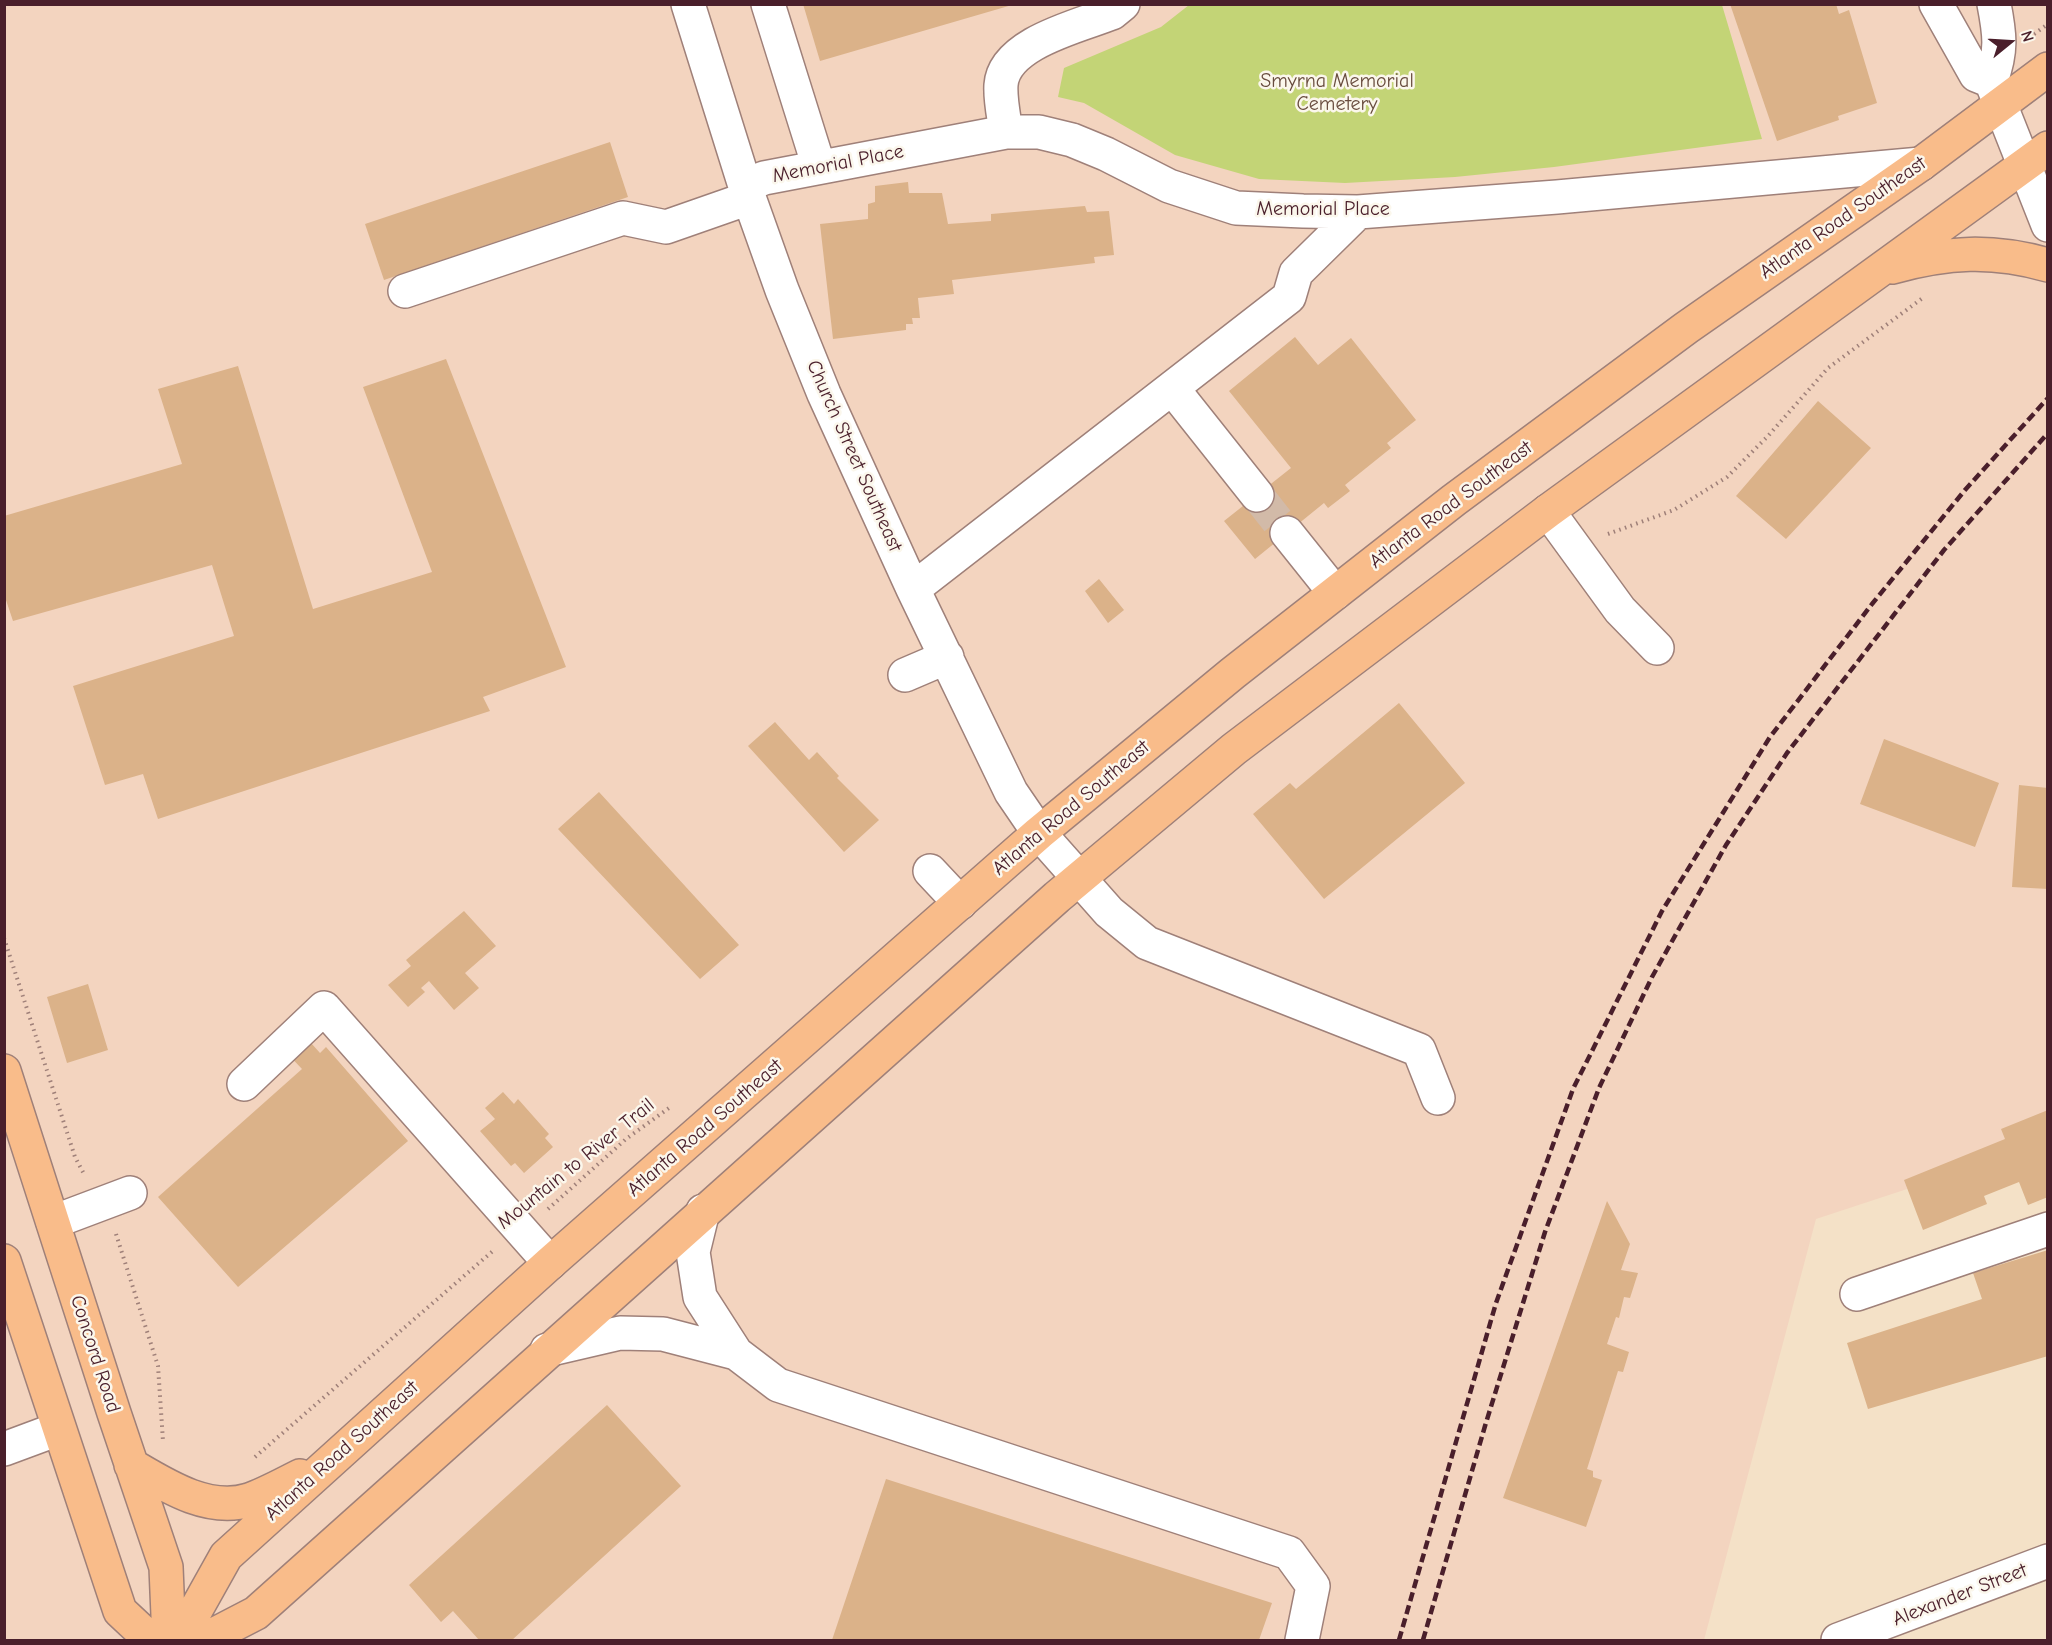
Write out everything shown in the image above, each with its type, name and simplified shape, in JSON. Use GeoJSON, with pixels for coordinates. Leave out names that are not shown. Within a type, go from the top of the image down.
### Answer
{"type":"FeatureCollection","features":[{"type":"Feature","properties":{"kind":"main road","name":"Atlanta Road Southeast"},"geometry":{"type":"LineString","coordinates":[[179,1641],[226,1556],[550,1263],[1039,833],[1335,593],[1454,501],[1686,328],[1921,164],[1995,93],[2048,69]]}},
{"type":"Feature","properties":{"kind":"main road"},"geometry":{"type":"LineString","coordinates":[[204,1641],[256,1613],[547,1350],[1078,879],[1234,749],[1548,511],[1875,271],[2035,157]]}},
{"type":"Feature","properties":{"kind":"main road"},"geometry":{"type":"LineString","coordinates":[[1875,271],[1922,259],[1970,253],[2021,258],[2048,265]]}},
{"type":"Feature","properties":{"kind":"main road","name":"Concord Road"},"geometry":{"type":"LineString","coordinates":[[4,1071],[166,1567],[169,1641]]}},
{"type":"Feature","properties":{"kind":"main road"},"geometry":{"type":"LineString","coordinates":[[4,1260],[58,1430],[120,1611],[151,1641]]}},
{"type":"Feature","properties":{"kind":"main road"},"geometry":{"type":"LineString","coordinates":[[131,1465],[159,1482],[203,1501],[212,1502],[248,1501],[332,1461]]}},
{"type":"Feature","properties":{"kind":"street","name":"Church Street Southeast"},"geometry":{"type":"LineString","coordinates":[[688,4],[747,192],[782,290],[824,394],[913,589],[1011,792],[1039,833],[1109,912],[1147,943],[1419,1050],[1438,1098]]}},
{"type":"Feature","properties":{"kind":"street"},"geometry":{"type":"LineString","coordinates":[[768,4],[819,167]]}},
{"type":"Feature","properties":{"kind":"street"},"geometry":{"type":"LineString","coordinates":[[1006,132],[1001,85],[1004,72],[1015,57],[1028,46],[1112,13],[1123,4]]}},
{"type":"Feature","properties":{"kind":"street"},"geometry":{"type":"LineString","coordinates":[[1936,4],[1976,75],[1995,93],[2035,157],[2048,225]]}},
{"type":"Feature","properties":{"kind":"street"},"geometry":{"type":"LineString","coordinates":[[1994,4],[2000,44],[1995,93]]}},
{"type":"Feature","properties":{"kind":"street","name":"Memorial Place"},"geometry":{"type":"LineString","coordinates":[[405,291],[623,218],[666,227],[747,192],[764,178],[1006,132],[1039,132],[1072,140],[1106,154],[1169,186],[1236,208],[1358,212],[1557,197],[1921,164]]}},
{"type":"Feature","properties":{"kind":"street"},"geometry":{"type":"LineString","coordinates":[[913,589],[1289,297],[1296,273],[1358,212]]}},
{"type":"Feature","properties":{"kind":"street"},"geometry":{"type":"LineString","coordinates":[[1172,388],[1257,495]]}},
{"type":"Feature","properties":{"kind":"street"},"geometry":{"type":"LineString","coordinates":[[1548,511],[1620,610],[1657,648]]}},
{"type":"Feature","properties":{"kind":"street"},"geometry":{"type":"LineString","coordinates":[[1287,533],[1335,593]]}},
{"type":"Feature","properties":{"kind":"street"},"geometry":{"type":"LineString","coordinates":[[905,675],[947,657]]}},
{"type":"Feature","properties":{"kind":"street"},"geometry":{"type":"LineString","coordinates":[[930,871],[960,903]]}},
{"type":"Feature","properties":{"kind":"street"},"geometry":{"type":"LineString","coordinates":[[244,1084],[324,1008],[550,1263]]}},
{"type":"Feature","properties":{"kind":"street"},"geometry":{"type":"LineString","coordinates":[[53,1222],[130,1193]]}},
{"type":"Feature","properties":{"kind":"street"},"geometry":{"type":"LineString","coordinates":[[703,1211],[693,1252],[700,1297],[736,1353],[778,1385],[1289,1553],[1313,1586],[1302,1641]]}},
{"type":"Feature","properties":{"kind":"street"},"geometry":{"type":"LineString","coordinates":[[1857,1294],[2048,1229]]}},
{"type":"Feature","properties":{"kind":"street"},"geometry":{"type":"LineString","coordinates":[[547,1350],[620,1333],[663,1334],[736,1353]]}},
{"type":"Feature","properties":{"kind":"street"},"geometry":{"type":"LineString","coordinates":[[4,1449],[58,1430]]}},
{"type":"Feature","properties":{"kind":"street","name":"Alexander Street"},"geometry":{"type":"LineString","coordinates":[[1838,1641],[2048,1561]]}},
{"type":"Feature","properties":{"kind":"path"},"geometry":{"type":"LineString","coordinates":[[1599,537],[1674,510],[1727,477],[1768,436],[1828,368],[1927,295]]}},
{"type":"Feature","properties":{"kind":"path","name":"Mountain to River Trail"},"geometry":{"type":"LineString","coordinates":[[252,1460],[488,1254],[558,1201],[626,1139],[677,1103]]}},
{"type":"Feature","properties":{"kind":"shaded area"},"geometry":{"type":"Polygon","coordinates":[[[5,5],[2047,5],[2047,1143],[1816,1219],[1704,1640],[5,1640],[5,5]]]}},
{"type":"Feature","properties":{"kind":"green space","name":"Smyrna Memorial Cemetery"},"geometry":{"type":"Polygon","coordinates":[[[1189,5],[1722,5],[1762,139],[1554,167],[1455,177],[1345,183],[1259,179],[1175,155],[1084,103],[1058,97],[1064,68],[1161,27],[1189,5]]]}},
{"type":"Feature","properties":{"kind":"building"},"geometry":{"type":"Polygon","coordinates":[[[803,4],[1011,4],[1012,5],[820,61],[803,4]]]}},
{"type":"Feature","properties":{"kind":"building"},"geometry":{"type":"Polygon","coordinates":[[[1730,4],[1836,4],[1839,14],[1849,10],[1877,103],[1838,116],[1839,120],[1777,141],[1730,4]]]}},
{"type":"Feature","properties":{"kind":"building"},"geometry":{"type":"Polygon","coordinates":[[[610,142],[628,197],[384,280],[365,224],[610,142]]]}},
{"type":"Feature","properties":{"kind":"building"},"geometry":{"type":"Polygon","coordinates":[[[908,182],[909,193],[942,193],[948,224],[991,221],[991,214],[1085,206],[1087,212],[1109,211],[1114,255],[1094,257],[1095,263],[952,280],[954,294],[918,298],[920,318],[912,318],[913,324],[906,324],[906,330],[833,339],[820,224],[868,219],[868,204],[875,202],[875,186],[908,182]]]}},
{"type":"Feature","properties":{"kind":"building"},"geometry":{"type":"Polygon","coordinates":[[[1295,337],[1318,365],[1351,338],[1416,420],[1387,443],[1391,448],[1345,485],[1350,491],[1328,508],[1324,503],[1255,559],[1224,521],[1291,468],[1229,391],[1295,337]]]}},
{"type":"Feature","properties":{"kind":"building"},"geometry":{"type":"Polygon","coordinates":[[[446,359],[566,667],[483,697],[490,711],[158,819],[143,774],[105,785],[73,686],[234,636],[212,565],[13,621],[4,594],[4,516],[182,464],[158,389],[238,366],[313,609],[432,572],[363,387],[446,359]]]}},
{"type":"Feature","properties":{"kind":"building"},"geometry":{"type":"Polygon","coordinates":[[[1818,401],[1871,448],[1786,539],[1736,496],[1818,401]]]}},
{"type":"Feature","properties":{"kind":"building"},"geometry":{"type":"Polygon","coordinates":[[[1099,579],[1124,610],[1108,623],[1085,591],[1099,579]]]}},
{"type":"Feature","properties":{"kind":"building"},"geometry":{"type":"Polygon","coordinates":[[[1399,703],[1465,783],[1324,899],[1253,814],[1290,783],[1296,789],[1399,703]]]}},
{"type":"Feature","properties":{"kind":"building"},"geometry":{"type":"Polygon","coordinates":[[[775,722],[809,760],[817,752],[839,776],[837,778],[879,820],[844,852],[748,746],[775,722]]]}},
{"type":"Feature","properties":{"kind":"building"},"geometry":{"type":"Polygon","coordinates":[[[1884,739],[1999,783],[1975,847],[1860,804],[1884,739]]]}},
{"type":"Feature","properties":{"kind":"building"},"geometry":{"type":"Polygon","coordinates":[[[2019,785],[2048,788],[2048,889],[2012,887],[2019,785]]]}},
{"type":"Feature","properties":{"kind":"building"},"geometry":{"type":"Polygon","coordinates":[[[599,792],[739,945],[700,979],[558,829],[599,792]]]}},
{"type":"Feature","properties":{"kind":"building"},"geometry":{"type":"Polygon","coordinates":[[[464,911],[496,946],[465,973],[479,988],[454,1010],[429,981],[421,988],[425,992],[408,1007],[388,985],[411,966],[406,960],[464,911]]]}},
{"type":"Feature","properties":{"kind":"building"},"geometry":{"type":"Polygon","coordinates":[[[88,984],[108,1050],[67,1063],[47,997],[88,984]]]}},
{"type":"Feature","properties":{"kind":"building"},"geometry":{"type":"Polygon","coordinates":[[[302,1033],[320,1053],[326,1047],[408,1141],[238,1287],[158,1197],[302,1069],[284,1050],[302,1033]]]}},
{"type":"Feature","properties":{"kind":"building"},"geometry":{"type":"Polygon","coordinates":[[[503,1092],[514,1104],[518,1099],[549,1134],[545,1138],[553,1147],[524,1173],[515,1163],[511,1166],[480,1131],[495,1119],[485,1108],[503,1092]]]}},
{"type":"Feature","properties":{"kind":"building"},"geometry":{"type":"Polygon","coordinates":[[[2048,1110],[2048,1197],[2028,1205],[2019,1182],[1984,1196],[1987,1204],[1923,1230],[1904,1180],[2005,1139],[2001,1129],[2048,1110]]]}},
{"type":"Feature","properties":{"kind":"building"},"geometry":{"type":"Polygon","coordinates":[[[1607,1201],[1630,1244],[1621,1270],[1638,1273],[1630,1298],[1624,1297],[1619,1318],[1616,1317],[1607,1344],[1629,1352],[1623,1372],[1618,1371],[1587,1469],[1593,1471],[1593,1477],[1602,1480],[1586,1527],[1503,1498],[1607,1201]]]}},
{"type":"Feature","properties":{"kind":"building"},"geometry":{"type":"Polygon","coordinates":[[[2048,1250],[2048,1356],[1868,1409],[1847,1343],[1982,1299],[1973,1273],[2048,1250]]]}},
{"type":"Feature","properties":{"kind":"building"},"geometry":{"type":"Polygon","coordinates":[[[607,1405],[681,1486],[512,1640],[479,1640],[453,1611],[441,1622],[409,1585],[607,1405]]]}},
{"type":"Feature","properties":{"kind":"building"},"geometry":{"type":"Polygon","coordinates":[[[886,1479],[1272,1603],[1259,1640],[832,1640],[886,1479]]]}},
{"type":"Feature","properties":{"kind":"tunnel"},"geometry":{"type":"LineString","coordinates":[[1257,495],[1287,533]]}},
{"type":"Feature","properties":{"kind":"railway"},"geometry":{"type":"LineString","coordinates":[[1399,1640],[1496,1303],[1573,1089],[1662,911],[1770,737],[1872,604],[1965,490],[2048,398]]}},
{"type":"Feature","properties":{"kind":"railway"},"geometry":{"type":"LineString","coordinates":[[1423,1640],[1485,1426],[1545,1232],[1599,1088],[1652,977],[1726,845],[1787,753],[1944,550],[2048,433]]}}]}
